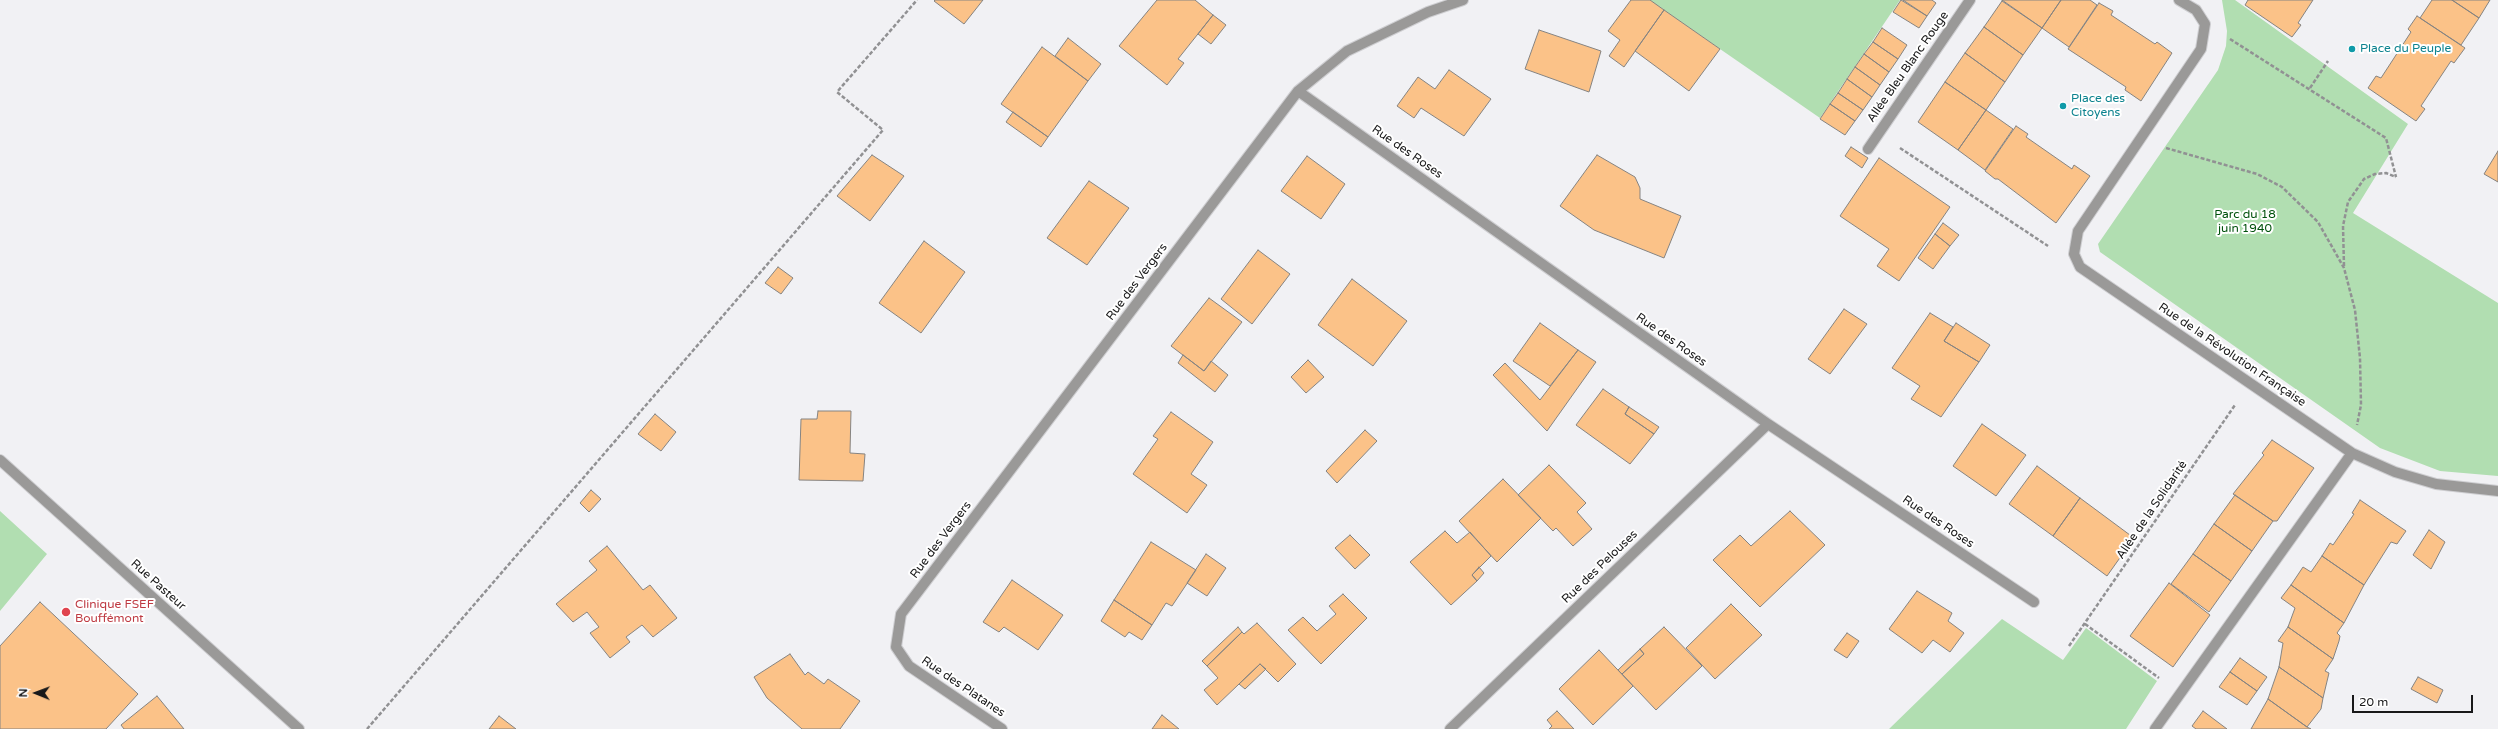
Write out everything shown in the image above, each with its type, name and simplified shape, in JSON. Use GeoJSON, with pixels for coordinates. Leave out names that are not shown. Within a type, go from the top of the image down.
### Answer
{"type":"FeatureCollection","features":[{"type":"Feature","properties":{"kind":"street","name":"Rue des Vergers"},"geometry":{"type":"LineString","coordinates":[[896,647],[902,614],[1298,91],[1347,51],[1428,12],[1463,0]]}},
{"type":"Feature","properties":{"kind":"street","name":"Allée Bleu Blanc Rouge"},"geometry":{"type":"LineString","coordinates":[[1868,149],[1970,0]]}},
{"type":"Feature","properties":{"kind":"street"},"geometry":{"type":"LineString","coordinates":[[2080,267],[2074,254],[2078,231],[2201,49],[2205,24],[2196,10],[2185,1]]}},
{"type":"Feature","properties":{"kind":"street","name":"Rue des Roses"},"geometry":{"type":"LineString","coordinates":[[1298,91],[1768,424],[2034,602]]}},
{"type":"Feature","properties":{"kind":"street","name":"Rue de la Révolution Française"},"geometry":{"type":"LineString","coordinates":[[2080,267],[2352,453],[2395,472],[2436,484],[2498,491]]}},
{"type":"Feature","properties":{"kind":"street","name":"Rue des Pelouses"},"geometry":{"type":"LineString","coordinates":[[1450,729],[1768,424]]}},
{"type":"Feature","properties":{"kind":"street"},"geometry":{"type":"LineString","coordinates":[[2155,729],[2352,453]]}},
{"type":"Feature","properties":{"kind":"street","name":"Rue Pasteur"},"geometry":{"type":"LineString","coordinates":[[0,460],[299,729]]}},
{"type":"Feature","properties":{"kind":"street","name":"Rue des Platanes"},"geometry":{"type":"LineString","coordinates":[[896,647],[909,666],[1002,729]]}},
{"type":"Feature","properties":{"kind":"path"},"geometry":{"type":"LineString","coordinates":[[366,729],[883,130],[837,92],[917,0]]}},
{"type":"Feature","properties":{"kind":"path"},"geometry":{"type":"LineString","coordinates":[[2205,24],[2310,88],[2386,138],[2396,177],[2386,173],[2375,174],[2364,179],[2348,202],[2343,226],[2344,268],[2355,310],[2360,358],[2361,405],[2352,453]]}},
{"type":"Feature","properties":{"kind":"path"},"geometry":{"type":"LineString","coordinates":[[2310,88],[2328,61]]}},
{"type":"Feature","properties":{"kind":"path"},"geometry":{"type":"LineString","coordinates":[[1878,134],[2080,267]]}},
{"type":"Feature","properties":{"kind":"path"},"geometry":{"type":"LineString","coordinates":[[2139,140],[2257,174],[2282,187],[2318,222],[2344,268]]}},
{"type":"Feature","properties":{"kind":"path","name":"Allée de la Solidarité"},"geometry":{"type":"LineString","coordinates":[[2069,646],[2250,383]]}},
{"type":"Feature","properties":{"kind":"path"},"geometry":{"type":"LineString","coordinates":[[2085,624],[2180,693]]}},
{"type":"Feature","properties":{"kind":"green space"},"geometry":{"type":"Polygon","coordinates":[[[1649,0],[1900,0],[1820,118],[1649,0]]]}},
{"type":"Feature","properties":{"kind":"green space","name":"Parc du 18 juin 1940"},"geometry":{"type":"Polygon","coordinates":[[[2222,0],[2235,0],[2408,124],[2353,213],[2498,303],[2498,476],[2440,471],[2380,448],[2100,252],[2098,244],[2218,70],[2226,46],[2227,31],[2222,0]]]}},
{"type":"Feature","properties":{"kind":"green space"},"geometry":{"type":"Polygon","coordinates":[[[0,511],[47,554],[0,611],[0,511]]]}},
{"type":"Feature","properties":{"kind":"green space"},"geometry":{"type":"Polygon","coordinates":[[[2002,619],[2063,660],[2086,628],[2157,681],[2126,729],[1889,729],[2002,619]]]}},
{"type":"Feature","properties":{"kind":"building"},"geometry":{"type":"Polygon","coordinates":[[[983,0],[964,24],[934,1],[983,0]]]}},
{"type":"Feature","properties":{"kind":"building"},"geometry":{"type":"Polygon","coordinates":[[[1157,0],[1195,0],[1213,15],[1178,59],[1184,63],[1167,85],[1119,46],[1157,0]]]}},
{"type":"Feature","properties":{"kind":"building"},"geometry":{"type":"Polygon","coordinates":[[[1631,0],[1650,0],[1664,10],[1624,67],[1609,56],[1620,40],[1608,31],[1631,0]]]}},
{"type":"Feature","properties":{"kind":"building"},"geometry":{"type":"Polygon","coordinates":[[[1901,0],[1927,16],[1919,28],[1893,12],[1901,0]]]}},
{"type":"Feature","properties":{"kind":"building"},"geometry":{"type":"Polygon","coordinates":[[[1903,0],[1932,0],[1936,3],[1927,16],[1903,0]]]}},
{"type":"Feature","properties":{"kind":"building"},"geometry":{"type":"Polygon","coordinates":[[[2002,0],[2061,0],[2042,28],[2002,0]]]}},
{"type":"Feature","properties":{"kind":"building"},"geometry":{"type":"Polygon","coordinates":[[[2061,0],[2090,0],[2097,5],[2069,47],[2042,28],[2061,0]]]}},
{"type":"Feature","properties":{"kind":"building"},"geometry":{"type":"Polygon","coordinates":[[[2248,0],[2313,0],[2298,23],[2301,25],[2292,37],[2245,5],[2248,0]]]}},
{"type":"Feature","properties":{"kind":"building"},"geometry":{"type":"Polygon","coordinates":[[[2432,0],[2452,0],[2479,18],[2461,45],[2420,18],[2432,0]]]}},
{"type":"Feature","properties":{"kind":"building"},"geometry":{"type":"Polygon","coordinates":[[[2452,0],[2490,0],[2479,18],[2452,0]]]}},
{"type":"Feature","properties":{"kind":"building"},"geometry":{"type":"Polygon","coordinates":[[[2002,1],[2042,28],[2023,55],[1984,27],[2002,1]]]}},
{"type":"Feature","properties":{"kind":"building"},"geometry":{"type":"Polygon","coordinates":[[[2099,3],[2113,11],[2111,15],[2155,44],[2157,42],[2172,53],[2141,101],[2125,90],[2126,87],[2068,49],[2099,3]]]}},
{"type":"Feature","properties":{"kind":"building"},"geometry":{"type":"Polygon","coordinates":[[[1664,10],[1720,49],[1689,91],[1635,51],[1664,10]]]}},
{"type":"Feature","properties":{"kind":"building"},"geometry":{"type":"Polygon","coordinates":[[[1213,15],[1226,25],[1211,44],[1198,34],[1213,15]]]}},
{"type":"Feature","properties":{"kind":"building"},"geometry":{"type":"Polygon","coordinates":[[[2417,16],[2465,48],[2454,63],[2451,61],[2421,106],[2425,109],[2416,121],[2368,88],[2376,76],[2381,78],[2411,32],[2408,29],[2417,16]]]}},
{"type":"Feature","properties":{"kind":"building"},"geometry":{"type":"Polygon","coordinates":[[[1984,27],[2023,55],[2005,82],[1965,53],[1984,27]]]}},
{"type":"Feature","properties":{"kind":"building"},"geometry":{"type":"Polygon","coordinates":[[[1882,28],[1907,45],[1898,59],[1873,42],[1882,28]]]}},
{"type":"Feature","properties":{"kind":"building"},"geometry":{"type":"Polygon","coordinates":[[[1539,30],[1601,51],[1589,92],[1525,69],[1539,30]]]}},
{"type":"Feature","properties":{"kind":"building"},"geometry":{"type":"Polygon","coordinates":[[[1068,38],[1101,64],[1088,81],[1055,56],[1068,38]]]}},
{"type":"Feature","properties":{"kind":"building"},"geometry":{"type":"Polygon","coordinates":[[[1873,42],[1898,59],[1889,72],[1864,54],[1873,42]]]}},
{"type":"Feature","properties":{"kind":"building"},"geometry":{"type":"Polygon","coordinates":[[[1042,47],[1088,81],[1048,137],[1001,104],[1042,47]]]}},
{"type":"Feature","properties":{"kind":"building"},"geometry":{"type":"Polygon","coordinates":[[[1965,53],[2005,82],[1986,110],[1945,82],[1965,53]]]}},
{"type":"Feature","properties":{"kind":"building"},"geometry":{"type":"Polygon","coordinates":[[[1864,54],[1889,72],[1880,85],[1855,67],[1864,54]]]}},
{"type":"Feature","properties":{"kind":"building"},"geometry":{"type":"Polygon","coordinates":[[[1855,67],[1880,85],[1872,97],[1847,79],[1855,67]]]}},
{"type":"Feature","properties":{"kind":"building"},"geometry":{"type":"Polygon","coordinates":[[[1449,70],[1491,99],[1464,136],[1421,108],[1414,118],[1397,106],[1418,77],[1435,89],[1449,70]]]}},
{"type":"Feature","properties":{"kind":"building"},"geometry":{"type":"Polygon","coordinates":[[[1847,79],[1872,97],[1863,110],[1838,93],[1847,79]]]}},
{"type":"Feature","properties":{"kind":"building"},"geometry":{"type":"Polygon","coordinates":[[[1945,82],[1986,110],[1958,150],[1918,122],[1945,82]]]}},
{"type":"Feature","properties":{"kind":"building"},"geometry":{"type":"Polygon","coordinates":[[[1838,93],[1863,110],[1855,121],[1830,104],[1838,93]]]}},
{"type":"Feature","properties":{"kind":"building"},"geometry":{"type":"Polygon","coordinates":[[[1830,104],[1855,121],[1845,135],[1820,119],[1830,104]]]}},
{"type":"Feature","properties":{"kind":"building"},"geometry":{"type":"Polygon","coordinates":[[[1986,110],[2013,129],[1985,170],[1958,150],[1986,110]]]}},
{"type":"Feature","properties":{"kind":"building"},"geometry":{"type":"Polygon","coordinates":[[[1013,112],[1048,137],[1041,147],[1006,122],[1013,112]]]}},
{"type":"Feature","properties":{"kind":"building"},"geometry":{"type":"Polygon","coordinates":[[[2016,126],[2028,134],[2026,137],[2072,169],[2074,165],[2090,176],[2056,223],[1998,179],[1995,179],[1985,171],[2016,126]]]}},
{"type":"Feature","properties":{"kind":"building"},"geometry":{"type":"Polygon","coordinates":[[[1851,147],[1868,158],[1862,168],[1845,156],[1851,147]]]}},
{"type":"Feature","properties":{"kind":"building"},"geometry":{"type":"Polygon","coordinates":[[[2498,151],[2498,182],[2484,174],[2498,151]]]}},
{"type":"Feature","properties":{"kind":"building"},"geometry":{"type":"Polygon","coordinates":[[[872,155],[904,176],[870,221],[837,196],[872,155]]]}},
{"type":"Feature","properties":{"kind":"building"},"geometry":{"type":"Polygon","coordinates":[[[1597,155],[1635,177],[1640,188],[1640,199],[1681,216],[1664,258],[1594,230],[1560,206],[1597,155]]]}},
{"type":"Feature","properties":{"kind":"building"},"geometry":{"type":"Polygon","coordinates":[[[1307,156],[1345,184],[1321,219],[1281,191],[1307,156]]]}},
{"type":"Feature","properties":{"kind":"building"},"geometry":{"type":"Polygon","coordinates":[[[1879,158],[1950,207],[1899,281],[1877,266],[1889,249],[1840,216],[1879,158]]]}},
{"type":"Feature","properties":{"kind":"building"},"geometry":{"type":"Polygon","coordinates":[[[1089,181],[1129,208],[1087,265],[1047,238],[1089,181]]]}},
{"type":"Feature","properties":{"kind":"building"},"geometry":{"type":"Polygon","coordinates":[[[1943,223],[1959,235],[1950,246],[1935,234],[1943,223]]]}},
{"type":"Feature","properties":{"kind":"building"},"geometry":{"type":"Polygon","coordinates":[[[1935,234],[1950,246],[1933,269],[1918,258],[1935,234]]]}},
{"type":"Feature","properties":{"kind":"building"},"geometry":{"type":"Polygon","coordinates":[[[924,241],[965,272],[921,333],[879,303],[924,241]]]}},
{"type":"Feature","properties":{"kind":"building"},"geometry":{"type":"Polygon","coordinates":[[[1258,250],[1290,274],[1252,324],[1221,299],[1258,250]]]}},
{"type":"Feature","properties":{"kind":"building"},"geometry":{"type":"Polygon","coordinates":[[[778,267],[793,278],[781,294],[765,283],[778,267]]]}},
{"type":"Feature","properties":{"kind":"building"},"geometry":{"type":"Polygon","coordinates":[[[1352,279],[1407,321],[1373,366],[1318,325],[1352,279]]]}},
{"type":"Feature","properties":{"kind":"building"},"geometry":{"type":"Polygon","coordinates":[[[1209,298],[1242,322],[1204,371],[1171,346],[1209,298]]]}},
{"type":"Feature","properties":{"kind":"building"},"geometry":{"type":"Polygon","coordinates":[[[1844,309],[1867,324],[1830,374],[1808,359],[1844,309]]]}},
{"type":"Feature","properties":{"kind":"building"},"geometry":{"type":"Polygon","coordinates":[[[1930,313],[1953,327],[1944,341],[1979,362],[1941,417],[1911,399],[1920,386],[1892,368],[1930,313]]]}},
{"type":"Feature","properties":{"kind":"building"},"geometry":{"type":"Polygon","coordinates":[[[1540,323],[1578,350],[1550,386],[1513,361],[1540,323]]]}},
{"type":"Feature","properties":{"kind":"building"},"geometry":{"type":"Polygon","coordinates":[[[1956,323],[1990,345],[1979,362],[1944,341],[1956,323]]]}},
{"type":"Feature","properties":{"kind":"building"},"geometry":{"type":"Polygon","coordinates":[[[1578,350],[1596,362],[1547,431],[1493,375],[1505,363],[1540,400],[1578,350]]]}},
{"type":"Feature","properties":{"kind":"building"},"geometry":{"type":"Polygon","coordinates":[[[1183,355],[1204,371],[1211,361],[1228,375],[1215,392],[1178,363],[1183,355]]]}},
{"type":"Feature","properties":{"kind":"building"},"geometry":{"type":"Polygon","coordinates":[[[1308,360],[1324,377],[1306,393],[1291,377],[1308,360]]]}},
{"type":"Feature","properties":{"kind":"building"},"geometry":{"type":"Polygon","coordinates":[[[1603,389],[1629,407],[1625,414],[1654,434],[1630,464],[1576,425],[1603,389]]]}},
{"type":"Feature","properties":{"kind":"building"},"geometry":{"type":"Polygon","coordinates":[[[1629,407],[1659,427],[1654,434],[1625,414],[1629,407]]]}},
{"type":"Feature","properties":{"kind":"building"},"geometry":{"type":"Polygon","coordinates":[[[818,411],[851,411],[850,453],[865,454],[863,481],[799,480],[801,419],[817,419],[818,411]]]}},
{"type":"Feature","properties":{"kind":"building"},"geometry":{"type":"Polygon","coordinates":[[[1171,412],[1213,442],[1191,474],[1207,485],[1187,513],[1133,474],[1158,439],[1153,436],[1171,412]]]}},
{"type":"Feature","properties":{"kind":"building"},"geometry":{"type":"Polygon","coordinates":[[[655,414],[676,432],[661,451],[638,434],[655,414]]]}},
{"type":"Feature","properties":{"kind":"building"},"geometry":{"type":"Polygon","coordinates":[[[1982,424],[2026,455],[1996,496],[1953,466],[1982,424]]]}},
{"type":"Feature","properties":{"kind":"building"},"geometry":{"type":"Polygon","coordinates":[[[1365,430],[1377,441],[1337,483],[1326,471],[1365,430]]]}},
{"type":"Feature","properties":{"kind":"building"},"geometry":{"type":"Polygon","coordinates":[[[2272,440],[2314,468],[2277,521],[2273,521],[2233,494],[2264,455],[2262,453],[2272,440]]]}},
{"type":"Feature","properties":{"kind":"building"},"geometry":{"type":"Polygon","coordinates":[[[1549,465],[1586,503],[1577,512],[1592,529],[1573,546],[1556,528],[1553,531],[1518,495],[1549,465]]]}},
{"type":"Feature","properties":{"kind":"building"},"geometry":{"type":"Polygon","coordinates":[[[2037,466],[2080,498],[2053,536],[2009,504],[2037,466]]]}},
{"type":"Feature","properties":{"kind":"building"},"geometry":{"type":"Polygon","coordinates":[[[1503,479],[1541,518],[1497,562],[1459,521],[1503,479]]]}},
{"type":"Feature","properties":{"kind":"building"},"geometry":{"type":"Polygon","coordinates":[[[591,490],[601,499],[589,512],[580,503],[591,490]]]}},
{"type":"Feature","properties":{"kind":"building"},"geometry":{"type":"Polygon","coordinates":[[[2235,495],[2273,521],[2252,551],[2214,524],[2235,495]]]}},
{"type":"Feature","properties":{"kind":"building"},"geometry":{"type":"Polygon","coordinates":[[[2080,498],[2134,538],[2107,576],[2053,536],[2080,498]]]}},
{"type":"Feature","properties":{"kind":"building"},"geometry":{"type":"Polygon","coordinates":[[[2360,500],[2406,531],[2397,544],[2391,542],[2364,585],[2322,556],[2330,543],[2333,545],[2354,514],[2352,513],[2360,500]]]}},
{"type":"Feature","properties":{"kind":"building"},"geometry":{"type":"Polygon","coordinates":[[[1790,511],[1825,545],[1760,607],[1713,560],[1740,535],[1751,546],[1790,511]]]}},
{"type":"Feature","properties":{"kind":"building"},"geometry":{"type":"Polygon","coordinates":[[[2214,524],[2252,551],[2231,581],[2193,554],[2214,524]]]}},
{"type":"Feature","properties":{"kind":"building"},"geometry":{"type":"Polygon","coordinates":[[[2429,530],[2445,542],[2431,569],[2413,555],[2429,530]]]}},
{"type":"Feature","properties":{"kind":"building"},"geometry":{"type":"Polygon","coordinates":[[[1445,531],[1457,543],[1470,532],[1491,556],[1472,575],[1477,581],[1451,605],[1410,562],[1445,531]]]}},
{"type":"Feature","properties":{"kind":"building"},"geometry":{"type":"Polygon","coordinates":[[[1350,535],[1370,555],[1355,569],[1335,548],[1350,535]]]}},
{"type":"Feature","properties":{"kind":"building"},"geometry":{"type":"Polygon","coordinates":[[[1151,542],[1196,570],[1172,606],[1166,603],[1152,625],[1114,600],[1151,542]]]}},
{"type":"Feature","properties":{"kind":"building"},"geometry":{"type":"Polygon","coordinates":[[[607,546],[643,590],[650,585],[677,618],[653,637],[642,625],[626,637],[630,642],[610,658],[590,633],[599,627],[587,612],[573,622],[556,604],[597,570],[589,561],[607,546]]]}},
{"type":"Feature","properties":{"kind":"building"},"geometry":{"type":"Polygon","coordinates":[[[1206,554],[1226,568],[1207,596],[1187,583],[1206,554]]]}},
{"type":"Feature","properties":{"kind":"building"},"geometry":{"type":"Polygon","coordinates":[[[2193,554],[2231,581],[2209,612],[2171,584],[2193,554]]]}},
{"type":"Feature","properties":{"kind":"building"},"geometry":{"type":"Polygon","coordinates":[[[2322,556],[2364,585],[2344,623],[2291,585],[2303,567],[2311,572],[2322,556]]]}},
{"type":"Feature","properties":{"kind":"building"},"geometry":{"type":"Polygon","coordinates":[[[1479,567],[1484,573],[1477,581],[1472,575],[1479,567]]]}},
{"type":"Feature","properties":{"kind":"building"},"geometry":{"type":"Polygon","coordinates":[[[1012,580],[1063,615],[1038,650],[1004,627],[999,632],[983,622],[1012,580]]]}},
{"type":"Feature","properties":{"kind":"building"},"geometry":{"type":"Polygon","coordinates":[[[2169,583],[2210,615],[2173,667],[2130,636],[2169,583]]]}},
{"type":"Feature","properties":{"kind":"building"},"geometry":{"type":"Polygon","coordinates":[[[2291,585],[2344,623],[2337,633],[2340,636],[2333,659],[2288,627],[2295,608],[2281,598],[2291,585]]]}},
{"type":"Feature","properties":{"kind":"building"},"geometry":{"type":"Polygon","coordinates":[[[1917,591],[1952,613],[1948,621],[1964,633],[1950,652],[1933,640],[1922,653],[1889,629],[1917,591]]]}},
{"type":"Feature","properties":{"kind":"building"},"geometry":{"type":"Polygon","coordinates":[[[1343,594],[1367,618],[1321,664],[1288,630],[1303,617],[1317,631],[1336,614],[1329,606],[1343,594]]]}},
{"type":"Feature","properties":{"kind":"building"},"geometry":{"type":"Polygon","coordinates":[[[1114,600],[1152,625],[1142,640],[1129,632],[1125,637],[1101,621],[1114,600]]]}},
{"type":"Feature","properties":{"kind":"building"},"geometry":{"type":"Polygon","coordinates":[[[40,602],[138,694],[106,729],[0,729],[0,646],[40,602]]]}},
{"type":"Feature","properties":{"kind":"building"},"geometry":{"type":"Polygon","coordinates":[[[1731,604],[1762,635],[1715,679],[1686,648],[1731,604]]]}},
{"type":"Feature","properties":{"kind":"building"},"geometry":{"type":"Polygon","coordinates":[[[1257,623],[1296,664],[1278,682],[1260,664],[1217,705],[1204,690],[1218,678],[1207,666],[1242,632],[1244,634],[1257,623]]]}},
{"type":"Feature","properties":{"kind":"building"},"geometry":{"type":"Polygon","coordinates":[[[1238,627],[1242,632],[1207,666],[1202,661],[1238,627]]]}},
{"type":"Feature","properties":{"kind":"building"},"geometry":{"type":"Polygon","coordinates":[[[1664,627],[1702,666],[1656,710],[1622,674],[1644,654],[1640,649],[1664,627]]]}},
{"type":"Feature","properties":{"kind":"building"},"geometry":{"type":"Polygon","coordinates":[[[2288,627],[2333,659],[2325,671],[2329,673],[2323,698],[2279,667],[2283,643],[2278,641],[2288,627]]]}},
{"type":"Feature","properties":{"kind":"building"},"geometry":{"type":"Polygon","coordinates":[[[1847,633],[1859,641],[1847,658],[1834,650],[1847,633]]]}},
{"type":"Feature","properties":{"kind":"building"},"geometry":{"type":"Polygon","coordinates":[[[1640,649],[1644,654],[1622,674],[1618,670],[1640,649]]]}},
{"type":"Feature","properties":{"kind":"building"},"geometry":{"type":"Polygon","coordinates":[[[1599,650],[1633,686],[1593,725],[1559,689],[1599,650]]]}},
{"type":"Feature","properties":{"kind":"building"},"geometry":{"type":"Polygon","coordinates":[[[790,654],[805,675],[808,672],[824,684],[828,679],[860,701],[840,729],[802,729],[767,698],[754,677],[790,654]]]}},
{"type":"Feature","properties":{"kind":"building"},"geometry":{"type":"Polygon","coordinates":[[[2240,658],[2267,677],[2257,691],[2230,672],[2240,658]]]}},
{"type":"Feature","properties":{"kind":"building"},"geometry":{"type":"Polygon","coordinates":[[[1260,664],[1266,669],[1245,689],[1239,684],[1260,664]]]}},
{"type":"Feature","properties":{"kind":"building"},"geometry":{"type":"Polygon","coordinates":[[[2279,667],[2323,698],[2321,709],[2307,727],[2268,699],[2279,667]]]}},
{"type":"Feature","properties":{"kind":"building"},"geometry":{"type":"Polygon","coordinates":[[[2230,672],[2257,691],[2247,705],[2219,687],[2230,672]]]}},
{"type":"Feature","properties":{"kind":"building"},"geometry":{"type":"Polygon","coordinates":[[[2418,677],[2443,690],[2437,703],[2411,689],[2418,677]]]}},
{"type":"Feature","properties":{"kind":"building"},"geometry":{"type":"Polygon","coordinates":[[[157,696],[184,729],[124,729],[121,725],[157,696]]]}},
{"type":"Feature","properties":{"kind":"building"},"geometry":{"type":"Polygon","coordinates":[[[2268,699],[2307,727],[2311,729],[2251,729],[2268,699]]]}},
{"type":"Feature","properties":{"kind":"building"},"geometry":{"type":"Polygon","coordinates":[[[1557,711],[1574,729],[1549,729],[1552,726],[1547,720],[1557,711]]]}},
{"type":"Feature","properties":{"kind":"building"},"geometry":{"type":"Polygon","coordinates":[[[2203,711],[2227,729],[2196,729],[2192,726],[2203,711]]]}},
{"type":"Feature","properties":{"kind":"building"},"geometry":{"type":"Polygon","coordinates":[[[1162,715],[1179,729],[1152,729],[1162,715]]]}},
{"type":"Feature","properties":{"kind":"building"},"geometry":{"type":"Polygon","coordinates":[[[499,716],[516,729],[489,729],[499,716]]]}},
{"type":"Feature","properties":{"kind":"place","name":"Place du Peuple"},"geometry":{"type":"Point","coordinates":[2352,49]}},
{"type":"Feature","properties":{"kind":"place","name":"Place des Citoyens"},"geometry":{"type":"Point","coordinates":[2063,106]}},
{"type":"Feature","properties":{"kind":"place","name":"Clinique FSEF Bouffémont"},"geometry":{"type":"Point","coordinates":[66,612]}}]}
